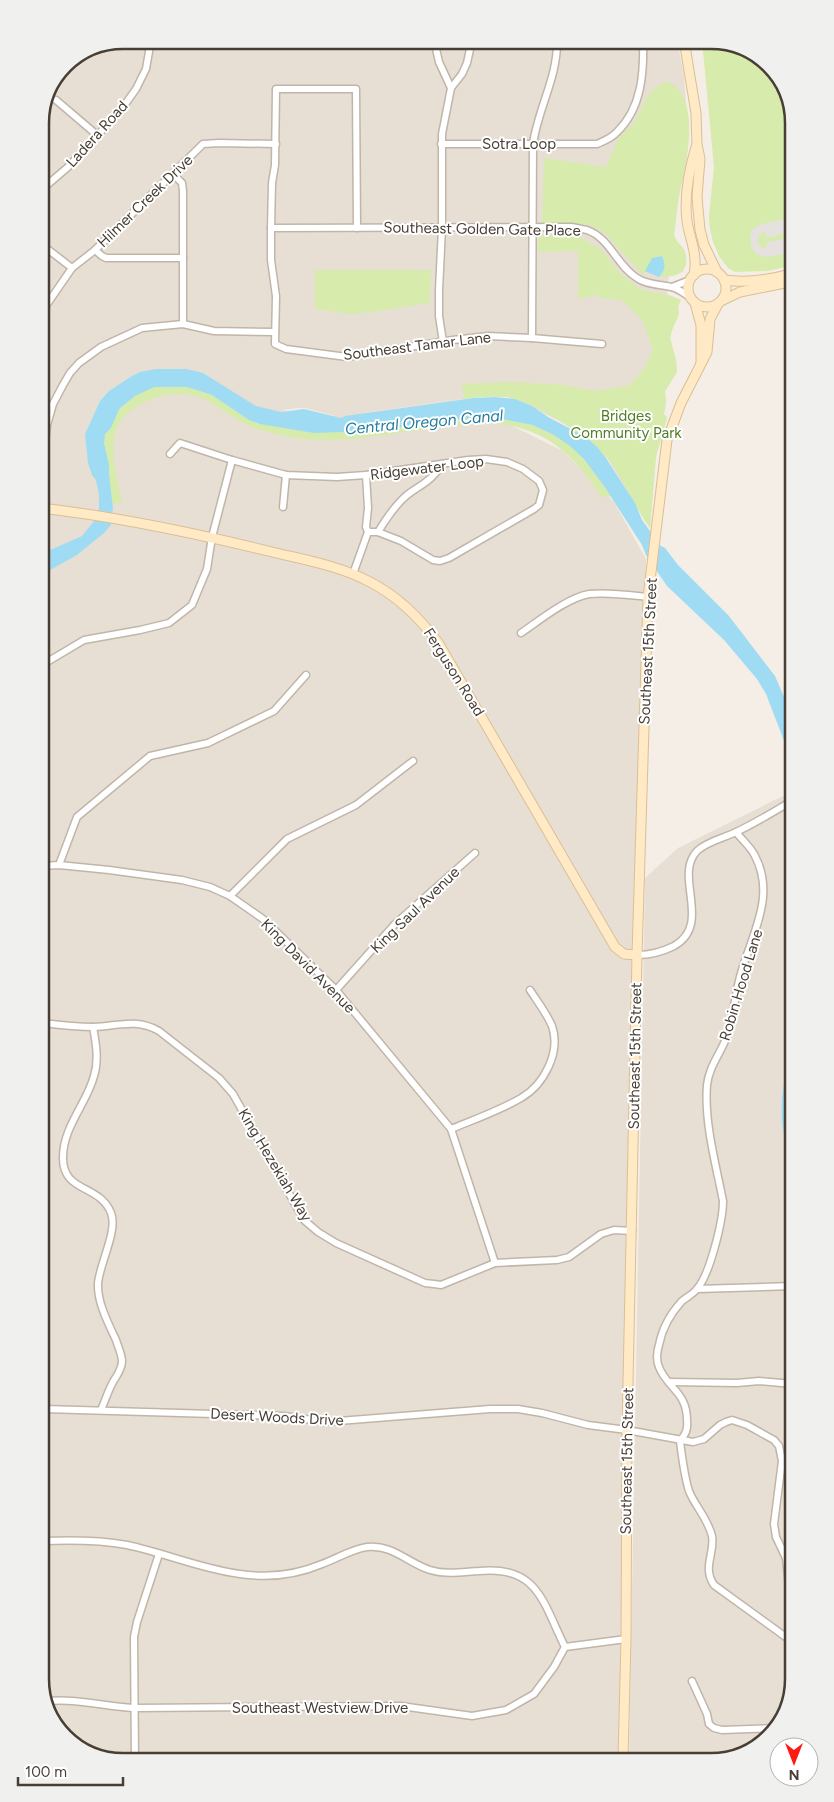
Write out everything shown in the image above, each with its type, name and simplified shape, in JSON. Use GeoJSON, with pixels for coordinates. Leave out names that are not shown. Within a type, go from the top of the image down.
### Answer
{"type":"FeatureCollection","features":[{"type":"Feature","properties":{"kind":"main road"},"geometry":{"type":"LineString","coordinates":[[685,49],[696,113],[697,144],[700,159],[697,197],[700,230],[704,245],[717,272],[724,280],[726,290],[720,302]]}},
{"type":"Feature","properties":{"kind":"main road"},"geometry":{"type":"LineString","coordinates":[[697,144],[692,159],[686,205],[687,220],[696,254],[688,292],[693,300],[706,307],[740,292],[785,283]]}},
{"type":"Feature","properties":{"kind":"main road"},"geometry":{"type":"LineString","coordinates":[[692,277],[705,269],[717,272]]}},
{"type":"Feature","properties":{"kind":"main road"},"geometry":{"type":"LineString","coordinates":[[724,280],[736,282],[755,281],[785,275]]}},
{"type":"Feature","properties":{"kind":"main road","name":"Southeast 15th Street"},"geometry":{"type":"LineString","coordinates":[[693,300],[701,326],[701,362]]}},
{"type":"Feature","properties":{"kind":"main road","name":"Southeast 15th Street"},"geometry":{"type":"LineString","coordinates":[[623,1753],[626,1639],[627,1430],[648,597],[667,440],[681,403],[707,352],[710,319],[720,302]]}},
{"type":"Feature","properties":{"kind":"main road","name":"Ferguson Road"},"geometry":{"type":"LineString","coordinates":[[49,509],[160,525],[212,537],[354,574],[394,596],[427,627],[443,650],[615,947],[624,954],[638,955]]}},
{"type":"Feature","properties":{"kind":"street","name":"Ladera Road"},"geometry":{"type":"LineString","coordinates":[[49,183],[68,167],[121,110],[136,89],[146,69],[149,49]]}},
{"type":"Feature","properties":{"kind":"street"},"geometry":{"type":"LineString","coordinates":[[436,49],[439,62],[450,88]]}},
{"type":"Feature","properties":{"kind":"street"},"geometry":{"type":"LineString","coordinates":[[443,342],[439,316],[442,228],[441,144],[450,88],[462,74],[470,49]]}},
{"type":"Feature","properties":{"kind":"street"},"geometry":{"type":"LineString","coordinates":[[532,338],[533,144],[537,121],[547,97],[556,63],[557,49]]}},
{"type":"Feature","properties":{"kind":"street","name":"Sotra Loop"},"geometry":{"type":"LineString","coordinates":[[441,144],[597,144],[617,132],[625,123],[637,100],[643,76],[643,49]]}},
{"type":"Feature","properties":{"kind":"street"},"geometry":{"type":"LineString","coordinates":[[49,418],[53,404],[70,373],[79,363],[101,347],[142,328],[183,324],[214,331],[274,332],[276,296],[271,228],[276,144],[276,89],[356,89],[357,228]]}},
{"type":"Feature","properties":{"kind":"street"},"geometry":{"type":"LineString","coordinates":[[56,100],[97,135]]}},
{"type":"Feature","properties":{"kind":"street","name":"Hilmer Creek Drive"},"geometry":{"type":"LineString","coordinates":[[49,301],[72,268],[95,250],[203,144],[276,144]]}},
{"type":"Feature","properties":{"kind":"street"},"geometry":{"type":"LineString","coordinates":[[173,174],[182,183],[183,191],[183,324]]}},
{"type":"Feature","properties":{"kind":"street","name":"Southeast Golden Gate Place"},"geometry":{"type":"LineString","coordinates":[[271,228],[571,228],[587,230],[606,242],[623,266],[636,278],[657,285],[672,287],[693,300]]}},
{"type":"Feature","properties":{"kind":"street"},"geometry":{"type":"LineString","coordinates":[[95,250],[106,258],[183,258]]}},
{"type":"Feature","properties":{"kind":"street"},"geometry":{"type":"LineString","coordinates":[[49,251],[72,268]]}},
{"type":"Feature","properties":{"kind":"street"},"geometry":{"type":"LineString","coordinates":[[672,287],[692,277]]}},
{"type":"Feature","properties":{"kind":"street","name":"Southeast Tamar Lane"},"geometry":{"type":"LineString","coordinates":[[274,332],[275,344],[280,347],[348,357],[488,336],[602,344]]}},
{"type":"Feature","properties":{"kind":"street","name":"Ridgewater Loop"},"geometry":{"type":"LineString","coordinates":[[170,454],[180,444],[286,475],[337,477],[486,459],[507,462],[523,469],[539,481],[543,490],[540,505],[449,558],[440,561],[433,560],[401,541],[378,532],[368,532]]}},
{"type":"Feature","properties":{"kind":"street"},"geometry":{"type":"LineString","coordinates":[[49,661],[84,640],[168,623],[192,605],[207,569],[212,537],[232,460]]}},
{"type":"Feature","properties":{"kind":"street"},"geometry":{"type":"LineString","coordinates":[[378,532],[388,516],[406,496],[436,476],[442,464]]}},
{"type":"Feature","properties":{"kind":"street"},"geometry":{"type":"LineString","coordinates":[[282,507],[286,475]]}},
{"type":"Feature","properties":{"kind":"street"},"geometry":{"type":"LineString","coordinates":[[354,574],[368,532],[366,526],[368,508],[366,475]]}},
{"type":"Feature","properties":{"kind":"street"},"geometry":{"type":"LineString","coordinates":[[521,632],[564,604],[588,594],[648,597]]}},
{"type":"Feature","properties":{"kind":"street"},"geometry":{"type":"LineString","coordinates":[[59,865],[77,817],[150,756],[208,742],[274,711],[306,675]]}},
{"type":"Feature","properties":{"kind":"street"},"geometry":{"type":"LineString","coordinates":[[230,896],[287,838],[356,805],[413,761]]}},
{"type":"Feature","properties":{"kind":"street"},"geometry":{"type":"LineString","coordinates":[[638,955],[652,955],[672,947],[686,935],[690,926],[692,912],[689,876],[691,859],[698,850],[785,806]]}},
{"type":"Feature","properties":{"kind":"street","name":"Robin Hood Lane"},"geometry":{"type":"LineString","coordinates":[[680,1441],[686,1433],[687,1413],[682,1397],[662,1374],[658,1365],[657,1350],[667,1321],[682,1302],[697,1289],[706,1275],[723,1213],[723,1202],[708,1121],[707,1084],[711,1068],[728,1034],[741,974],[760,920],[764,902],[763,879],[755,855],[736,832]]}},
{"type":"Feature","properties":{"kind":"street","name":"King Saul Avenue"},"geometry":{"type":"LineString","coordinates":[[336,990],[395,924],[475,853]]}},
{"type":"Feature","properties":{"kind":"street","name":"King David Avenue"},"geometry":{"type":"LineString","coordinates":[[49,866],[109,870],[182,880],[210,887],[230,896],[263,920],[336,990],[451,1129],[494,1263]]}},
{"type":"Feature","properties":{"kind":"street"},"geometry":{"type":"LineString","coordinates":[[451,1129],[522,1098],[533,1089],[550,1063],[555,1050],[555,1038],[551,1025],[530,990]]}},
{"type":"Feature","properties":{"kind":"street","name":"King Hezekiah Way"},"geometry":{"type":"LineString","coordinates":[[49,1024],[93,1027],[135,1023],[149,1026],[159,1031],[219,1078],[233,1094],[304,1220],[318,1232],[336,1243],[425,1282],[441,1285],[494,1263],[557,1260],[568,1257],[601,1234],[614,1230],[632,1231]]}},
{"type":"Feature","properties":{"kind":"street"},"geometry":{"type":"LineString","coordinates":[[93,1027],[97,1046],[94,1075],[66,1138],[63,1156],[64,1171],[75,1185],[99,1196],[112,1214],[113,1226],[101,1265],[98,1284],[100,1301],[120,1352],[122,1362],[119,1373],[101,1410]]}},
{"type":"Feature","properties":{"kind":"street"},"geometry":{"type":"LineString","coordinates":[[697,1289],[785,1286]]}},
{"type":"Feature","properties":{"kind":"street"},"geometry":{"type":"LineString","coordinates":[[669,1382],[737,1383],[759,1381],[785,1383]]}},
{"type":"Feature","properties":{"kind":"street","name":"Desert Woods Drive"},"geometry":{"type":"LineString","coordinates":[[49,1409],[284,1416],[326,1422],[490,1409],[518,1409],[542,1412],[588,1425],[693,1442],[704,1439],[720,1425],[732,1420],[747,1425],[774,1440],[779,1446],[782,1462],[774,1524],[776,1537],[785,1556]]}},
{"type":"Feature","properties":{"kind":"street"},"geometry":{"type":"LineString","coordinates":[[680,1441],[690,1492],[709,1526],[712,1537],[708,1570],[709,1578],[714,1585],[785,1636]]}},
{"type":"Feature","properties":{"kind":"street"},"geometry":{"type":"LineString","coordinates":[[49,1541],[107,1542],[138,1548],[218,1570],[269,1576],[292,1573],[318,1566],[365,1547],[377,1546],[391,1550],[429,1570],[443,1573],[499,1570],[518,1575],[529,1582],[540,1594],[565,1647],[626,1639]]}},
{"type":"Feature","properties":{"kind":"street"},"geometry":{"type":"LineString","coordinates":[[135,1753],[134,1637],[158,1554]]}},
{"type":"Feature","properties":{"kind":"street","name":"Southeast Westview Drive"},"geometry":{"type":"LineString","coordinates":[[53,1702],[136,1708],[401,1706],[472,1716],[506,1710],[534,1694],[554,1667],[565,1647]]}},
{"type":"Feature","properties":{"kind":"street"},"geometry":{"type":"LineString","coordinates":[[692,1681],[707,1714],[709,1724],[714,1728],[722,1730],[766,1728]]}},
{"type":"Feature","properties":{"kind":"shaded area"},"geometry":{"type":"Polygon","coordinates":[[[122,49],[679,49],[684,75],[688,132],[687,160],[679,196],[674,235],[685,251],[686,259],[683,272],[669,276],[667,294],[681,300],[678,306],[679,314],[670,338],[677,372],[665,391],[664,414],[667,418],[656,456],[650,528],[607,458],[576,429],[508,397],[478,397],[364,413],[466,403],[563,451],[614,502],[646,559],[625,1753],[118,1753],[94,1748],[70,1732],[64,1724],[53,1703],[49,1680],[49,118],[51,103],[56,90],[70,70],[94,54],[122,49]],[[305,408],[283,410],[312,419],[335,416],[305,408]]]}},
{"type":"Feature","properties":{"kind":"shaded area"},"geometry":{"type":"Polygon","coordinates":[[[785,219],[785,233],[767,238],[764,231],[759,235],[758,241],[760,246],[764,248],[767,247],[767,242],[785,239],[785,254],[766,257],[756,254],[751,246],[751,232],[762,224],[785,219]]]}},
{"type":"Feature","properties":{"kind":"shaded area"},"geometry":{"type":"Polygon","coordinates":[[[785,795],[785,1680],[784,1694],[775,1716],[760,1735],[744,1746],[726,1752],[712,1753],[629,1753],[645,878],[678,848],[785,795]]]}},
{"type":"Feature","properties":{"kind":"green space"},"geometry":{"type":"Polygon","coordinates":[[[703,49],[731,51],[740,54],[764,70],[778,90],[784,108],[785,122],[785,267],[767,271],[735,272],[728,268],[719,256],[713,242],[709,216],[714,167],[703,49]]]}},
{"type":"Feature","properties":{"kind":"green space"},"geometry":{"type":"Polygon","coordinates":[[[667,81],[678,90],[685,102],[689,117],[689,134],[688,151],[677,206],[674,235],[685,253],[686,264],[679,274],[666,277],[646,271],[644,275],[605,233],[590,225],[542,223],[544,158],[606,167],[619,137],[634,123],[654,88],[667,81]]]}},
{"type":"Feature","properties":{"kind":"green space","name":"Bridges Community Park"},"geometry":{"type":"Polygon","coordinates":[[[568,234],[580,237],[602,250],[619,272],[638,288],[666,294],[681,300],[678,306],[679,314],[670,338],[677,372],[665,391],[664,414],[667,418],[656,456],[650,528],[608,459],[600,450],[575,431],[546,413],[518,400],[496,396],[464,399],[462,384],[512,382],[563,385],[595,391],[629,386],[645,367],[653,349],[642,320],[622,300],[599,298],[598,295],[578,299],[578,251],[538,252],[538,237],[568,234]]]}},
{"type":"Feature","properties":{"kind":"green space"},"geometry":{"type":"Polygon","coordinates":[[[315,270],[431,270],[430,303],[351,314],[315,309],[315,270]]]}},
{"type":"Feature","properties":{"kind":"green space"},"geometry":{"type":"Polygon","coordinates":[[[166,378],[245,406],[304,423],[475,407],[554,425],[620,496],[601,497],[590,480],[564,452],[535,433],[518,427],[478,423],[358,438],[336,440],[303,439],[278,435],[254,428],[204,399],[192,395],[179,394],[166,395],[147,401],[132,410],[121,420],[116,432],[114,458],[122,503],[106,503],[97,452],[114,402],[166,378]]]}},
{"type":"Feature","properties":{"kind":"water"},"geometry":{"type":"Polygon","coordinates":[[[662,256],[664,267],[659,277],[645,271],[652,258],[662,256]]]}},
{"type":"Feature","properties":{"kind":"water","name":"Central Oregon Canal"},"geometry":{"type":"Polygon","coordinates":[[[156,369],[187,369],[203,373],[256,406],[281,412],[304,409],[341,418],[473,398],[495,397],[515,399],[532,406],[548,417],[586,437],[606,458],[635,503],[642,520],[661,546],[729,616],[775,676],[785,699],[785,743],[766,694],[757,679],[724,640],[667,586],[604,486],[584,459],[554,435],[533,425],[486,416],[371,431],[314,433],[260,424],[249,420],[212,395],[187,387],[154,387],[135,396],[119,409],[111,428],[105,434],[104,443],[109,465],[113,509],[111,525],[77,555],[49,571],[49,550],[82,536],[94,521],[99,508],[96,480],[88,463],[85,434],[100,401],[109,391],[140,372],[156,369]]]}},
{"type":"Feature","properties":{"kind":"water"},"geometry":{"type":"Polygon","coordinates":[[[785,1079],[785,1137],[782,1119],[785,1079]]]}}]}
